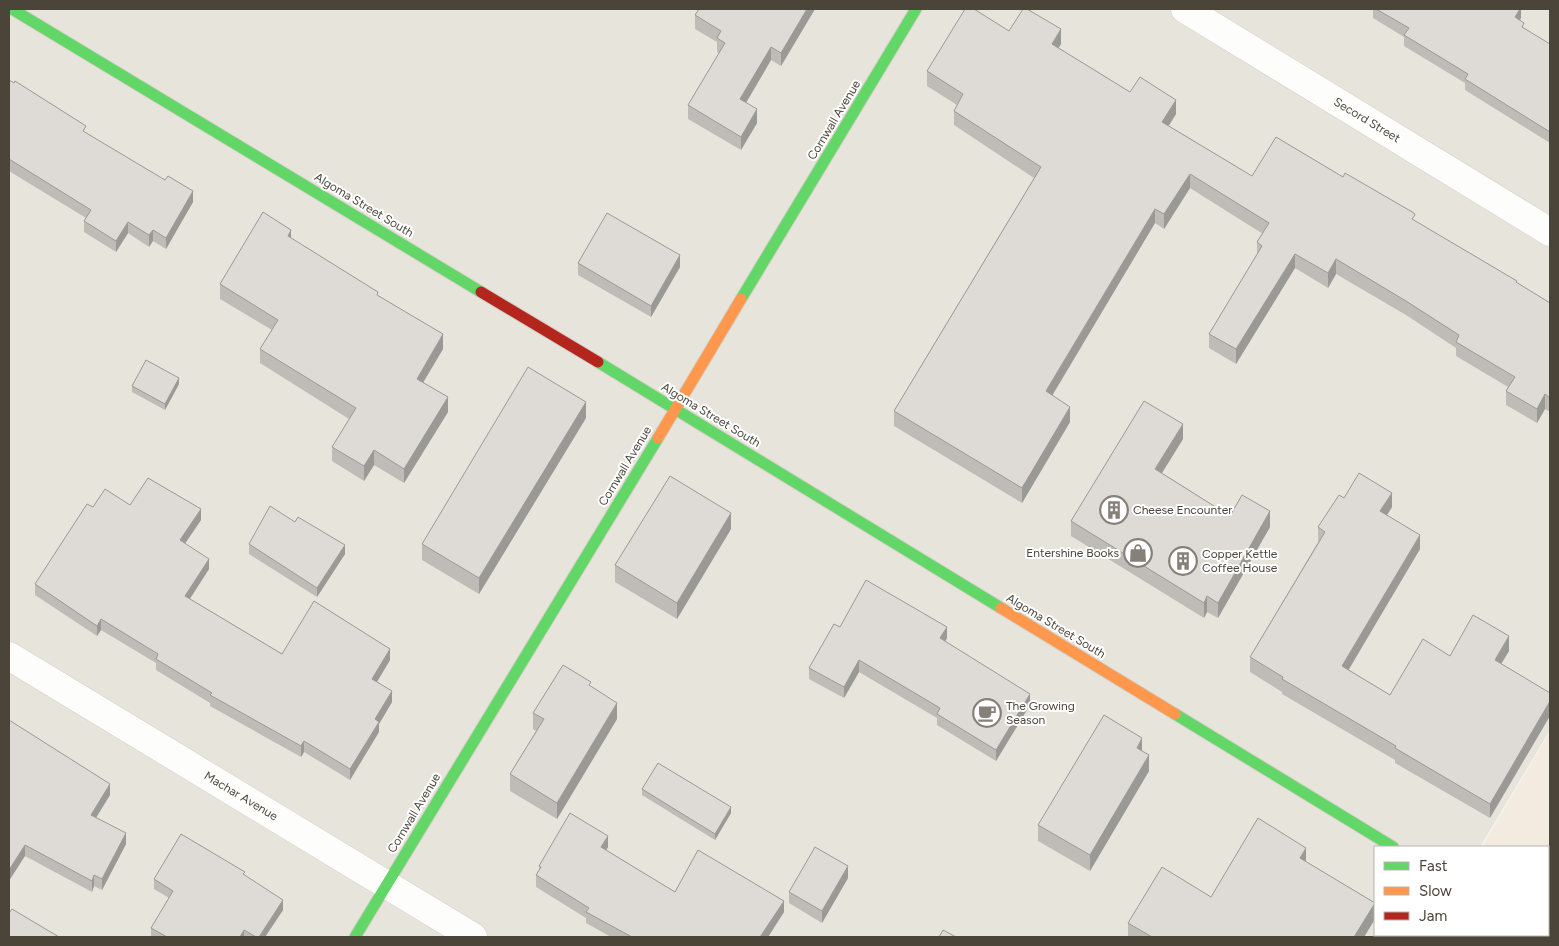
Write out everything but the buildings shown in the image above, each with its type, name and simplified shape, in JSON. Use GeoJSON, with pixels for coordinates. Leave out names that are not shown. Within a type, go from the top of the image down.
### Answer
{"type":"FeatureCollection","features":[{"type":"Feature","properties":{"kind":"street","name":"Algoma Street South"},"geometry":{"type":"LineString","coordinates":[[12,9],[1391,846]]}},
{"type":"Feature","properties":{"kind":"street","name":"Cornwall Avenue"},"geometry":{"type":"LineString","coordinates":[[354,937],[675,410],[916,9]]}},
{"type":"Feature","properties":{"kind":"street","name":"Secord Street"},"geometry":{"type":"LineString","coordinates":[[1185,9],[1550,232]]}},
{"type":"Feature","properties":{"kind":"street","name":"Machar Avenue"},"geometry":{"type":"LineString","coordinates":[[9,656],[473,937]]}},
{"type":"Feature","properties":{"kind":"shaded area"},"geometry":{"type":"Polygon","coordinates":[[[9,9],[1550,9],[1550,730],[1481,846],[1374,846],[1374,936],[1427,937],[9,937],[9,9]]]}},
{"type":"Feature","properties":{"kind":"shaded area"},"geometry":{"type":"Polygon","coordinates":[[[1550,732],[1550,937],[1428,937],[1549,936],[1549,846],[1483,846],[1550,732]]]}},
{"type":"Feature","properties":{"kind":"traffic: fast"},"geometry":{"type":"LineString","coordinates":[[12,9],[481,292]]}},
{"type":"Feature","properties":{"kind":"traffic: fast"},"geometry":{"type":"LineString","coordinates":[[741,299],[916,9]]}},
{"type":"Feature","properties":{"kind":"traffic: fast"},"geometry":{"type":"LineString","coordinates":[[598,362],[1001,608]]}},
{"type":"Feature","properties":{"kind":"traffic: fast"},"geometry":{"type":"LineString","coordinates":[[355,937],[658,438]]}},
{"type":"Feature","properties":{"kind":"traffic: fast"},"geometry":{"type":"LineString","coordinates":[[1175,714],[1391,846]]}},
{"type":"Feature","properties":{"kind":"traffic: slow"},"geometry":{"type":"LineString","coordinates":[[658,438],[741,299]]}},
{"type":"Feature","properties":{"kind":"traffic: slow"},"geometry":{"type":"LineString","coordinates":[[1001,608],[1175,714]]}},
{"type":"Feature","properties":{"kind":"traffic: jam"},"geometry":{"type":"LineString","coordinates":[[481,292],[598,362]]}},
{"type":"Feature","properties":{"kind":"place","name":"Cheese Encounter"},"geometry":{"type":"Point","coordinates":[1114,510]}},
{"type":"Feature","properties":{"kind":"place","name":"Entershine Books"},"geometry":{"type":"Point","coordinates":[1138,553]}},
{"type":"Feature","properties":{"kind":"place","name":"Copper Kettle Coffee House"},"geometry":{"type":"Point","coordinates":[1183,561]}},
{"type":"Feature","properties":{"kind":"place","name":"The Growing Season"},"geometry":{"type":"Point","coordinates":[987,713]}}]}
